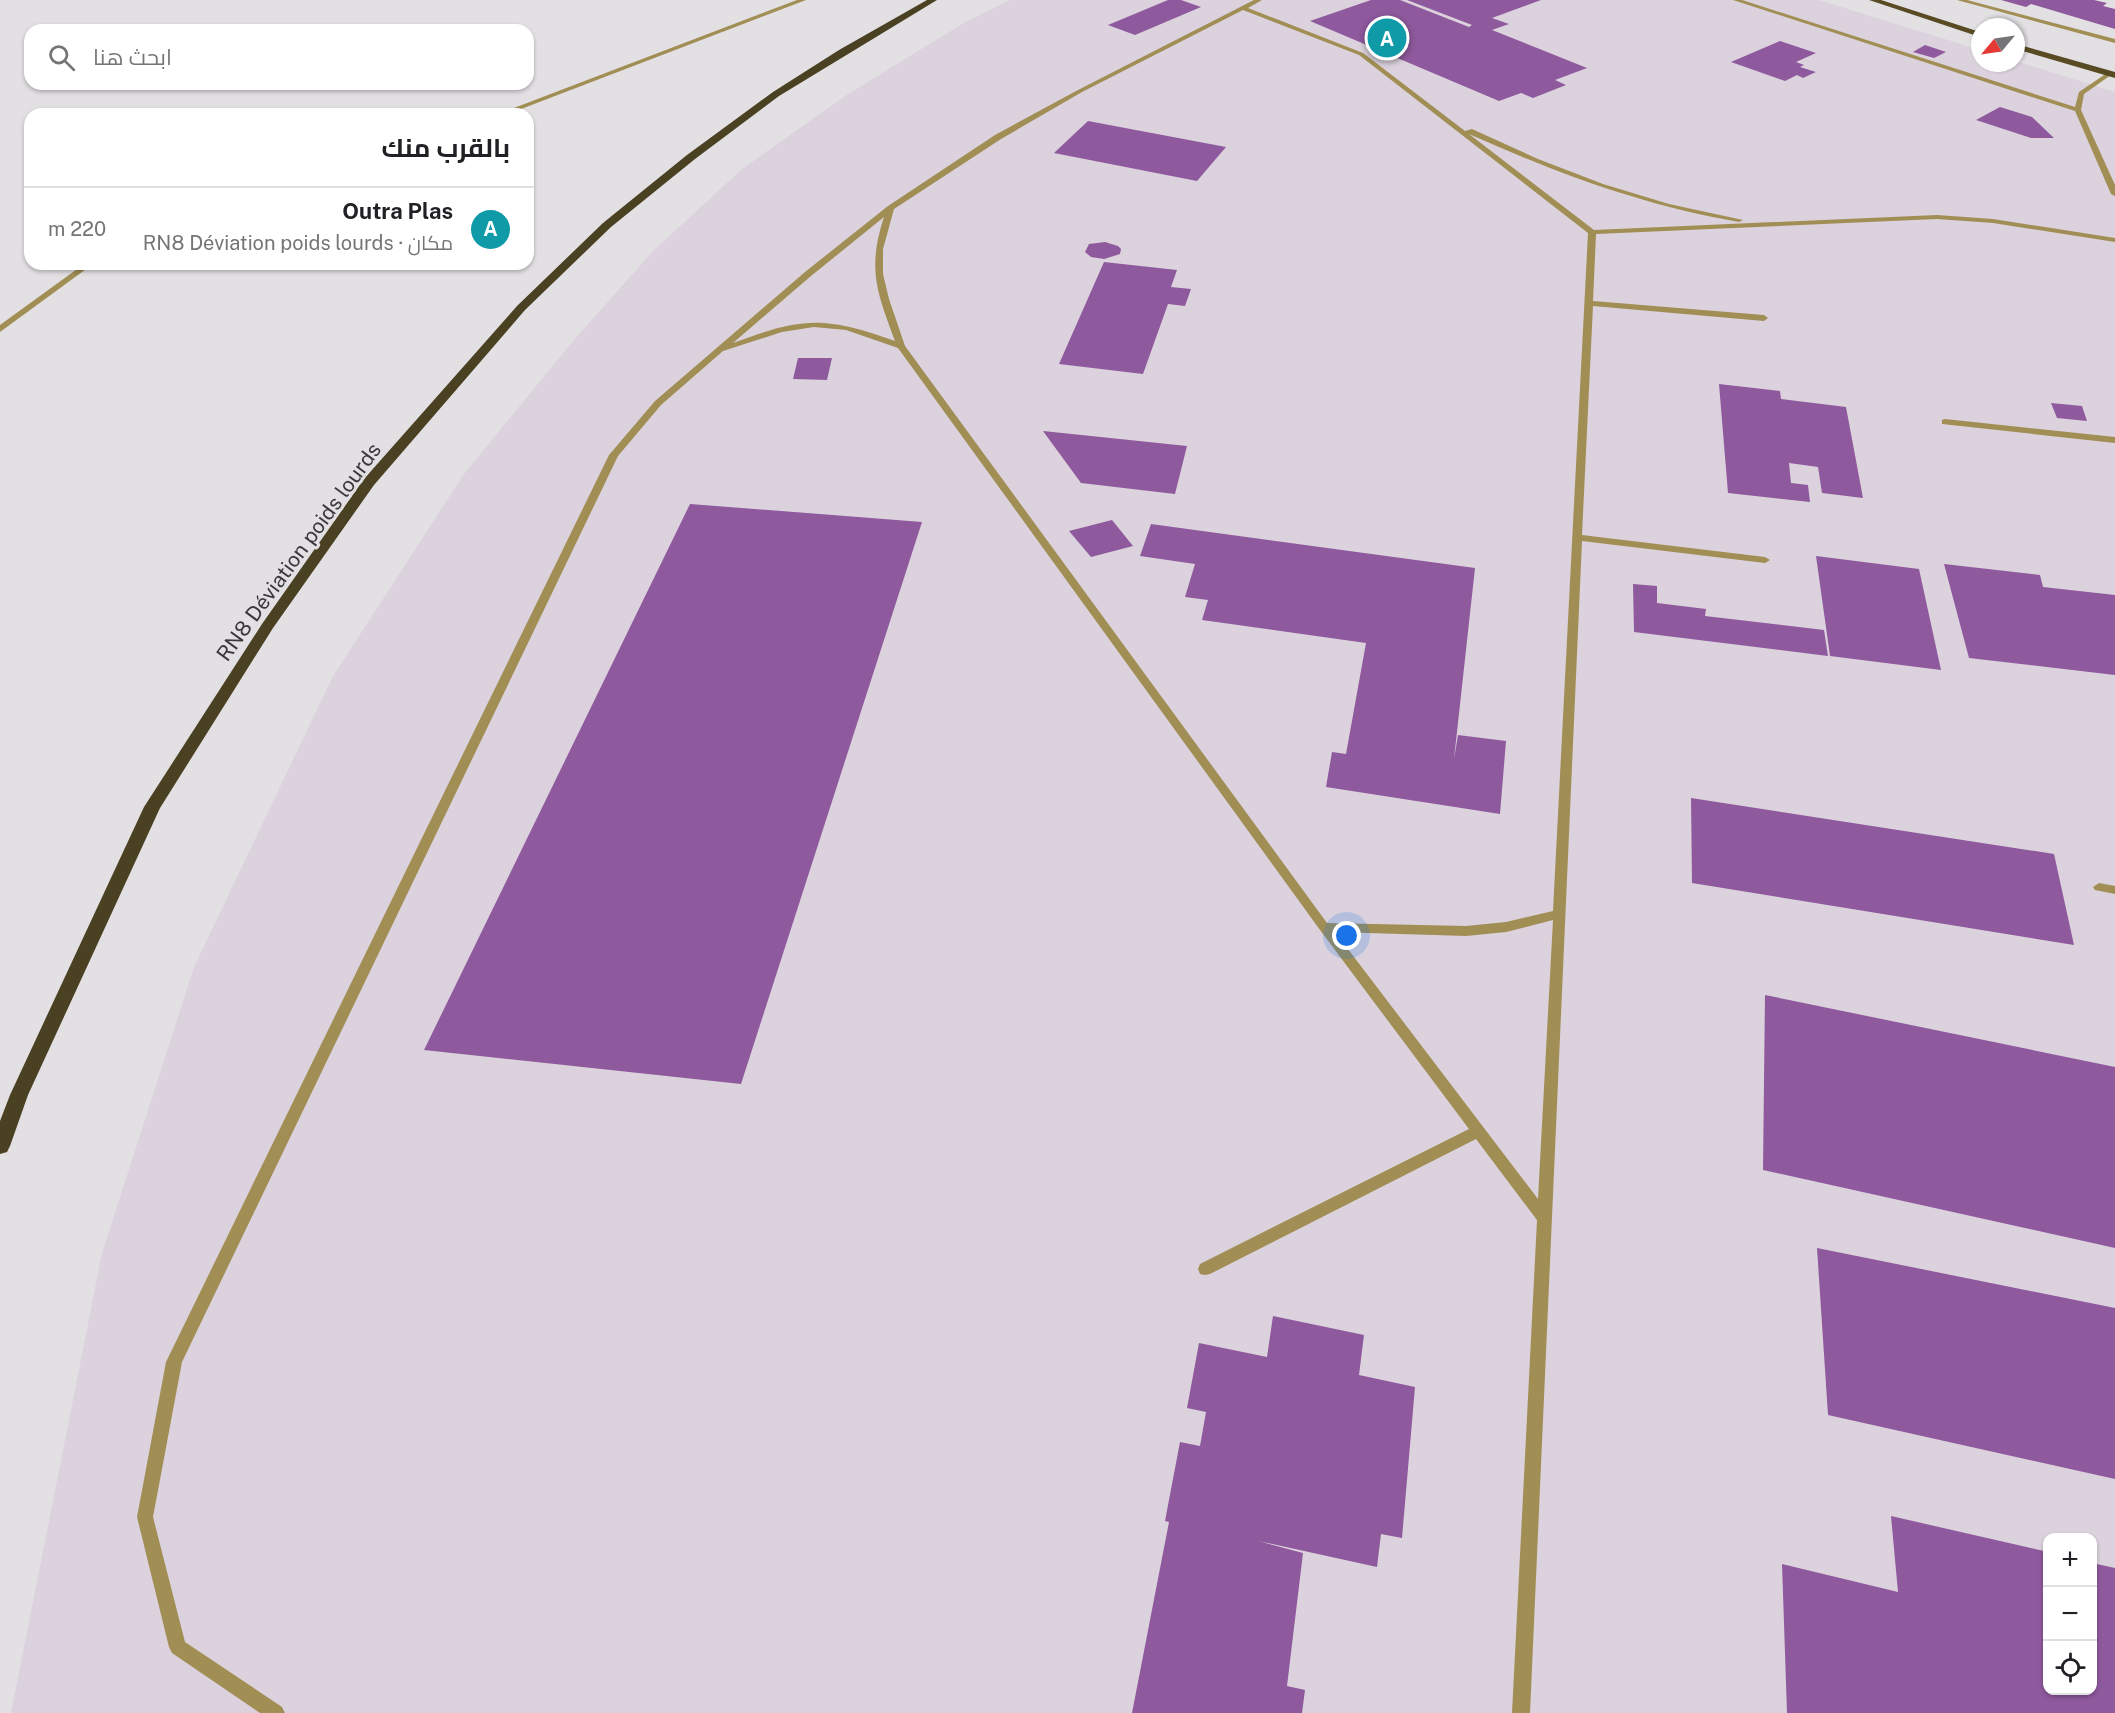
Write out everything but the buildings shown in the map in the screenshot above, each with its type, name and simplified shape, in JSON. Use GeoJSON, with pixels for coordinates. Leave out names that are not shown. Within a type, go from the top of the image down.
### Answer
{"type":"FeatureCollection","features":[{"type":"Feature","properties":{"kind":"highway","name":"RN8 Déviation poids lourds"},"geometry":{"type":"LineString","coordinates":[[0,1146],[19,1095],[152,807],[267,627],[369,482],[521,308],[607,225],[691,157],[776,94],[842,52],[933,0]]}},
{"type":"Feature","properties":{"kind":"main road"},"geometry":{"type":"LineString","coordinates":[[1873,0],[1971,31]]}},
{"type":"Feature","properties":{"kind":"main road"},"geometry":{"type":"LineString","coordinates":[[2025,49],[2112,74]]}},
{"type":"Feature","properties":{"kind":"street"},"geometry":{"type":"LineString","coordinates":[[518,108],[803,0]]}},
{"type":"Feature","properties":{"kind":"street"},"geometry":{"type":"LineString","coordinates":[[276,1713],[178,1647],[145,1516],[174,1362],[614,455],[658,403],[808,274],[891,208],[1008,131],[1080,91],[1259,0]]}},
{"type":"Feature","properties":{"kind":"street"},"geometry":{"type":"LineString","coordinates":[[1736,0],[2078,110]]}},
{"type":"Feature","properties":{"kind":"street"},"geometry":{"type":"LineString","coordinates":[[1960,0],[2115,41]]}},
{"type":"Feature","properties":{"kind":"street"},"geometry":{"type":"LineString","coordinates":[[1243,8],[1361,54],[1592,232],[1937,217],[1993,221],[2115,240]]}},
{"type":"Feature","properties":{"kind":"street"},"geometry":{"type":"LineString","coordinates":[[2112,74],[2081,93],[2078,110],[2115,194]]}},
{"type":"Feature","properties":{"kind":"street"},"geometry":{"type":"LineString","coordinates":[[1448,122],[1542,165],[1597,186],[1696,213],[1767,224]]}},
{"type":"Feature","properties":{"kind":"street"},"geometry":{"type":"LineString","coordinates":[[891,208],[879,248],[879,274],[887,307],[901,346],[1324,927],[1543,1216]]}},
{"type":"Feature","properties":{"kind":"street"},"geometry":{"type":"LineString","coordinates":[[1521,1713],[1543,1216],[1592,232]]}},
{"type":"Feature","properties":{"kind":"street"},"geometry":{"type":"LineString","coordinates":[[0,329],[81,270]]}},
{"type":"Feature","properties":{"kind":"street"},"geometry":{"type":"LineString","coordinates":[[1588,303],[1764,318]]}},
{"type":"Feature","properties":{"kind":"street"},"geometry":{"type":"LineString","coordinates":[[715,353],[776,331],[815,324],[850,329],[901,346]]}},
{"type":"Feature","properties":{"kind":"street"},"geometry":{"type":"LineString","coordinates":[[1945,422],[2115,440]]}},
{"type":"Feature","properties":{"kind":"street"},"geometry":{"type":"LineString","coordinates":[[1576,537],[1765,560]]}},
{"type":"Feature","properties":{"kind":"street"},"geometry":{"type":"LineString","coordinates":[[2099,887],[2115,890]]}},
{"type":"Feature","properties":{"kind":"street"},"geometry":{"type":"LineString","coordinates":[[1324,927],[1466,931],[1506,927],[1558,914]]}},
{"type":"Feature","properties":{"kind":"street"},"geometry":{"type":"LineString","coordinates":[[1205,1269],[1479,1131]]}},
{"type":"Feature","properties":{"kind":"shaded area"},"geometry":{"type":"Polygon","coordinates":[[[1010,0],[1819,0],[1971,47],[1971,72],[2025,72],[2025,64],[2115,92],[2115,1713],[11,1713],[102,1253],[194,967],[333,676],[464,474],[573,341],[653,251],[742,169],[848,94],[967,21],[1010,0]]]}},
{"type":"Feature","properties":{"kind":"place","name":"Outra Plas"},"geometry":{"type":"Point","coordinates":[1387,38]}}]}
